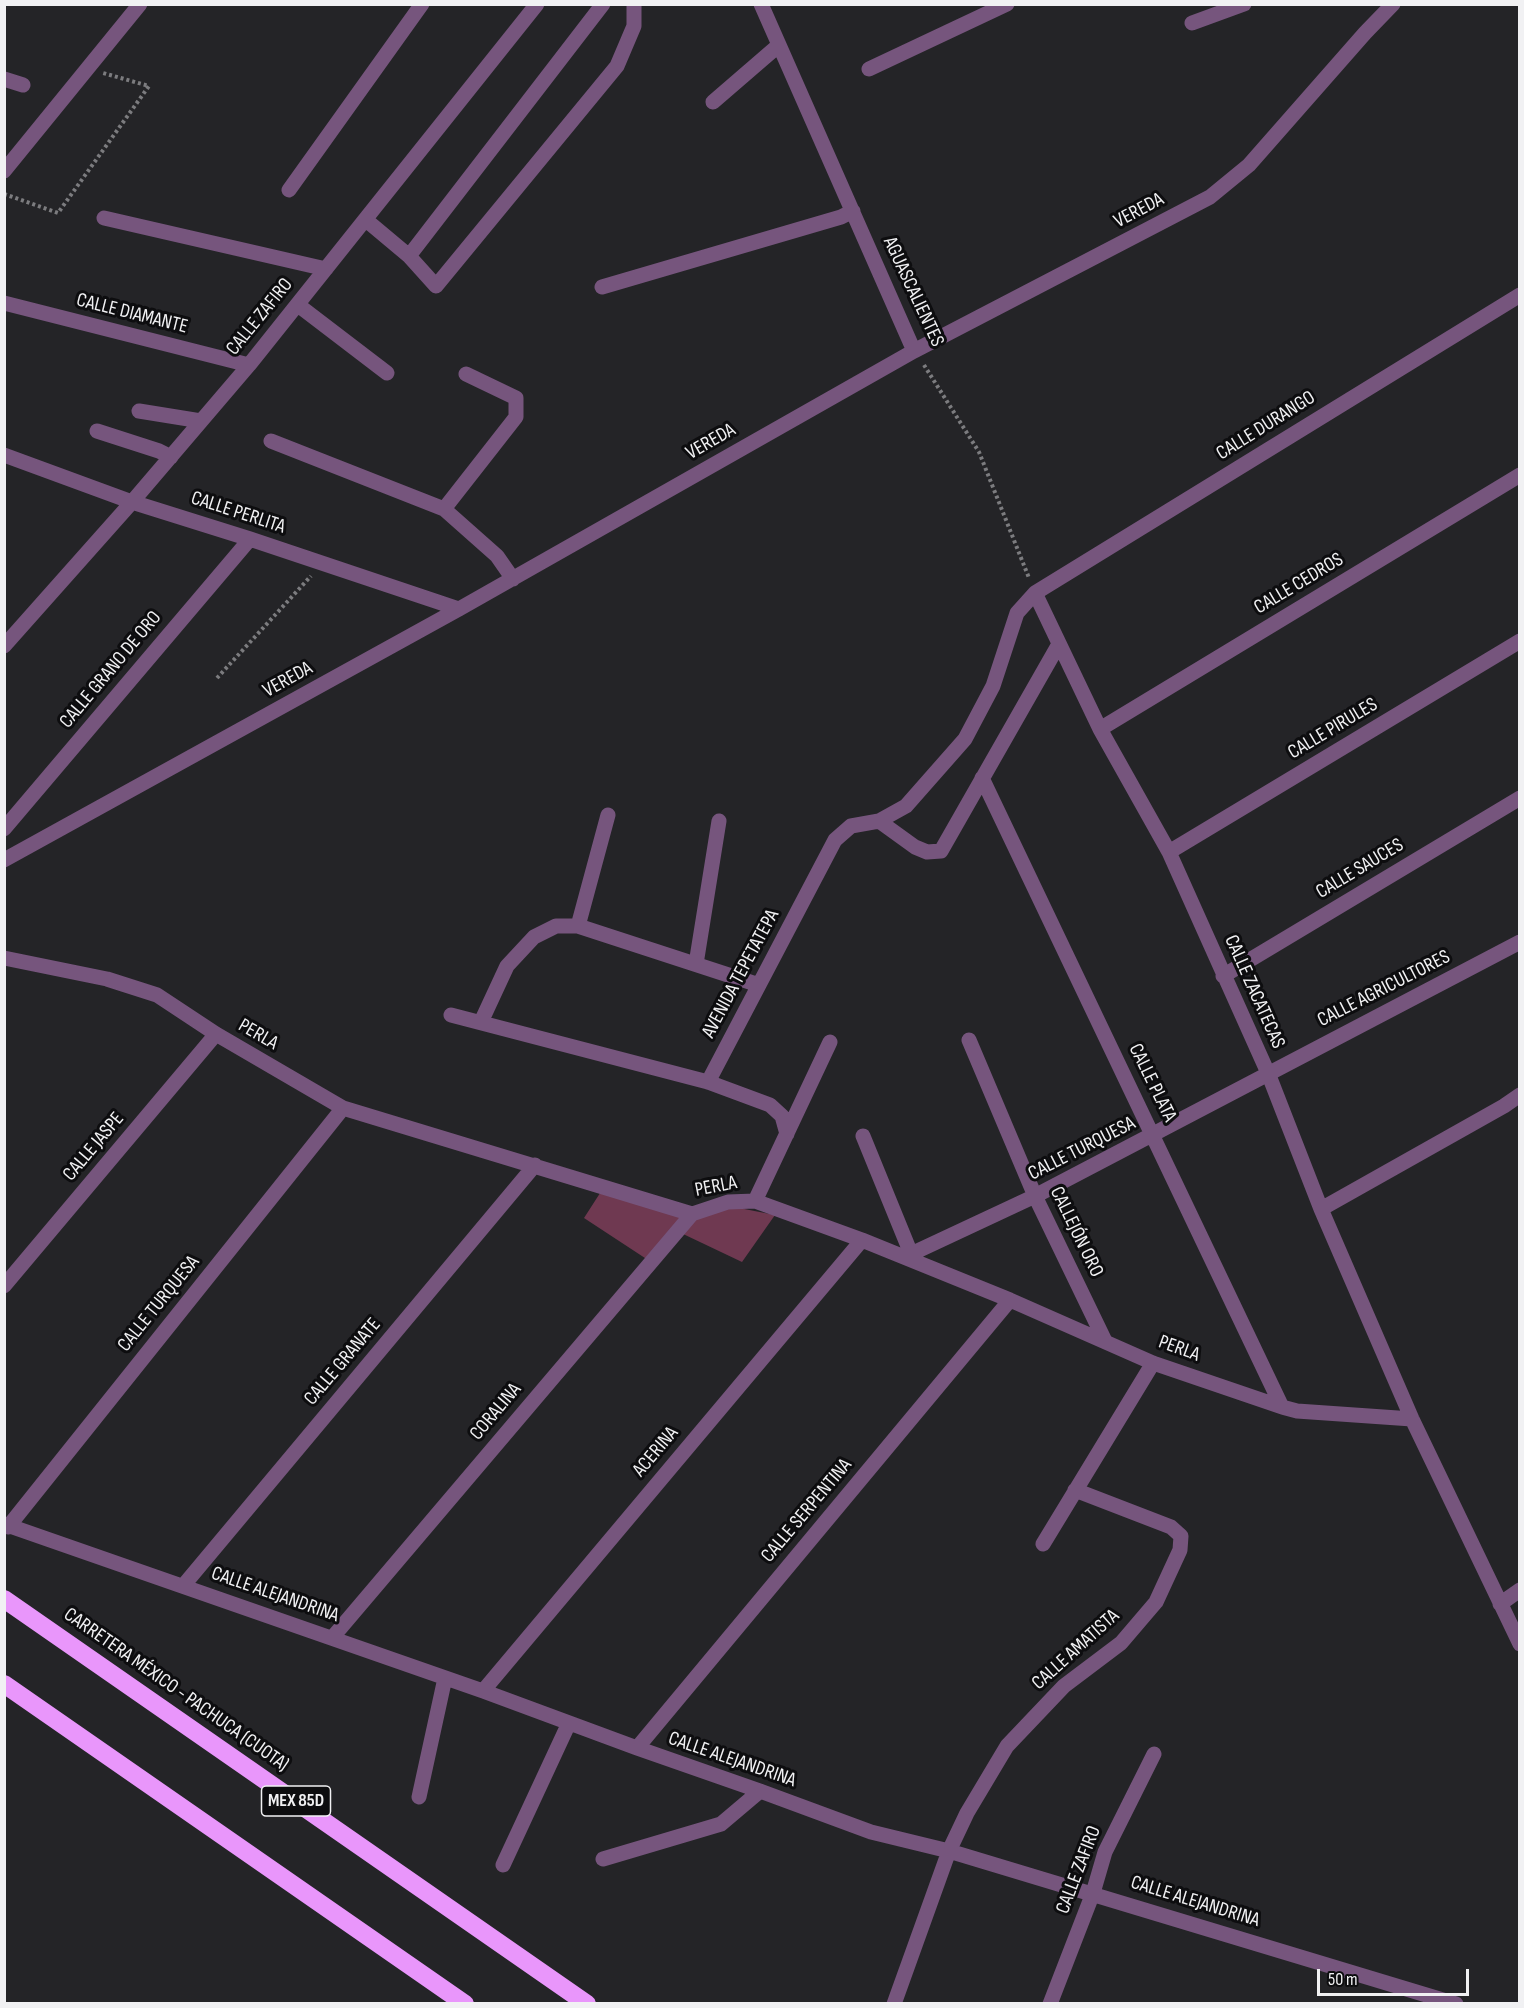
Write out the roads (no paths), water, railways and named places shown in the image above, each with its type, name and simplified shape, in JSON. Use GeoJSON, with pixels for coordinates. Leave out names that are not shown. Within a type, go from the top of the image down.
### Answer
{"type":"FeatureCollection","features":[{"type":"Feature","properties":{"kind":"highway","name":"CARRETERA MÉXICO - PACHUCA (CUOTA)"},"geometry":{"type":"LineString","coordinates":[[4,1599],[587,2004]]}},
{"type":"Feature","properties":{"kind":"highway"},"geometry":{"type":"LineString","coordinates":[[4,1684],[465,2004]]}},
{"type":"Feature","properties":{"kind":"street"},"geometry":{"type":"LineString","coordinates":[[4,171],[140,4]]}},
{"type":"Feature","properties":{"kind":"street"},"geometry":{"type":"LineString","coordinates":[[289,190],[422,4]]}},
{"type":"Feature","properties":{"kind":"street","name":"CALLE ZAFIRO"},"geometry":{"type":"LineString","coordinates":[[4,646],[132,502],[249,365],[537,4]]}},
{"type":"Feature","properties":{"kind":"street"},"geometry":{"type":"LineString","coordinates":[[409,256],[603,4]]}},
{"type":"Feature","properties":{"kind":"street"},"geometry":{"type":"LineString","coordinates":[[366,220],[409,256],[436,286],[617,66],[634,26],[634,4]]}},
{"type":"Feature","properties":{"kind":"street","name":"AGUASCALIENTES"},"geometry":{"type":"LineString","coordinates":[[761,4],[914,351]]}},
{"type":"Feature","properties":{"kind":"street"},"geometry":{"type":"LineString","coordinates":[[869,69],[1007,4]]}},
{"type":"Feature","properties":{"kind":"street"},"geometry":{"type":"LineString","coordinates":[[1192,23],[1244,4]]}},
{"type":"Feature","properties":{"kind":"street","name":"VEREDA"},"geometry":{"type":"LineString","coordinates":[[4,860],[513,579],[914,351],[1210,197],[1249,165],[1393,4]]}},
{"type":"Feature","properties":{"kind":"street"},"geometry":{"type":"LineString","coordinates":[[713,102],[779,45]]}},
{"type":"Feature","properties":{"kind":"street"},"geometry":{"type":"LineString","coordinates":[[4,79],[23,85]]}},
{"type":"Feature","properties":{"kind":"street"},"geometry":{"type":"LineString","coordinates":[[602,287],[841,217],[853,211]]}},
{"type":"Feature","properties":{"kind":"street"},"geometry":{"type":"LineString","coordinates":[[104,218],[326,268]]}},
{"type":"Feature","properties":{"kind":"street","name":"CALLE DURANGO"},"geometry":{"type":"LineString","coordinates":[[1035,593],[1520,295]]}},
{"type":"Feature","properties":{"kind":"street","name":"CALLE DIAMANTE"},"geometry":{"type":"LineString","coordinates":[[4,303],[249,365]]}},
{"type":"Feature","properties":{"kind":"street"},"geometry":{"type":"LineString","coordinates":[[298,305],[387,373]]}},
{"type":"Feature","properties":{"kind":"street"},"geometry":{"type":"LineString","coordinates":[[444,509],[516,417],[516,398],[466,374]]}},
{"type":"Feature","properties":{"kind":"street"},"geometry":{"type":"LineString","coordinates":[[139,411],[201,421]]}},
{"type":"Feature","properties":{"kind":"street"},"geometry":{"type":"LineString","coordinates":[[97,431],[171,457]]}},
{"type":"Feature","properties":{"kind":"street"},"geometry":{"type":"LineString","coordinates":[[271,441],[444,509],[497,556],[513,579]]}},
{"type":"Feature","properties":{"kind":"street","name":"CALLE PERLITA"},"geometry":{"type":"LineString","coordinates":[[4,455],[132,502],[459,609]]}},
{"type":"Feature","properties":{"kind":"street","name":"CALLE CEDROS"},"geometry":{"type":"LineString","coordinates":[[1100,729],[1520,475]]}},
{"type":"Feature","properties":{"kind":"street","name":"CALLE GRANO DE ORO"},"geometry":{"type":"LineString","coordinates":[[4,829],[250,539]]}},
{"type":"Feature","properties":{"kind":"street","name":"CALLE ZACATECAS"},"geometry":{"type":"LineString","coordinates":[[1035,593],[1100,729],[1169,852],[1268,1073],[1321,1209],[1412,1419],[1520,1644]]}},
{"type":"Feature","properties":{"kind":"street","name":"AVENIDA TEPETATEPA"},"geometry":{"type":"LineString","coordinates":[[708,1082],[835,840],[851,826],[879,821],[906,806],[965,739],[993,686],[1017,613],[1035,593]]}},
{"type":"Feature","properties":{"kind":"street","name":"CALLE PIRULES"},"geometry":{"type":"LineString","coordinates":[[1169,852],[1520,641]]}},
{"type":"Feature","properties":{"kind":"street"},"geometry":{"type":"LineString","coordinates":[[879,821],[915,847],[927,852],[941,851],[1059,644]]}},
{"type":"Feature","properties":{"kind":"street","name":"CALLE PLATA"},"geometry":{"type":"LineString","coordinates":[[982,778],[1282,1407]]}},
{"type":"Feature","properties":{"kind":"street","name":"CALLE SAUCES"},"geometry":{"type":"LineString","coordinates":[[1223,976],[1520,798]]}},
{"type":"Feature","properties":{"kind":"street"},"geometry":{"type":"LineString","coordinates":[[578,926],[608,815]]}},
{"type":"Feature","properties":{"kind":"street"},"geometry":{"type":"LineString","coordinates":[[696,964],[719,821]]}},
{"type":"Feature","properties":{"kind":"street"},"geometry":{"type":"LineString","coordinates":[[481,1022],[507,966],[534,937],[556,926],[578,926],[759,985]]}},
{"type":"Feature","properties":{"kind":"street","name":"CALLE AGRICULTORES"},"geometry":{"type":"LineString","coordinates":[[1268,1073],[1520,942]]}},
{"type":"Feature","properties":{"kind":"street","name":"PERLA"},"geometry":{"type":"LineString","coordinates":[[4,958],[107,979],[157,995],[216,1034],[343,1108],[692,1214],[728,1202],[756,1201],[913,1258],[1153,1363],[1282,1407],[1297,1411],[1412,1419]]}},
{"type":"Feature","properties":{"kind":"street"},"geometry":{"type":"LineString","coordinates":[[451,1015],[708,1082],[770,1105],[782,1116],[787,1134]]}},
{"type":"Feature","properties":{"kind":"street","name":"CALLE JASPE"},"geometry":{"type":"LineString","coordinates":[[4,1286],[216,1034]]}},
{"type":"Feature","properties":{"kind":"street","name":"CALLEJÓN ORO"},"geometry":{"type":"LineString","coordinates":[[969,1040],[1035,1196],[1105,1341]]}},
{"type":"Feature","properties":{"kind":"street"},"geometry":{"type":"LineString","coordinates":[[756,1201],[830,1042]]}},
{"type":"Feature","properties":{"kind":"street","name":"CALLE TURQUESA"},"geometry":{"type":"LineString","coordinates":[[913,1258],[1154,1135],[1268,1073]]}},
{"type":"Feature","properties":{"kind":"street"},"geometry":{"type":"LineString","coordinates":[[1321,1209],[1520,1095]]}},
{"type":"Feature","properties":{"kind":"street","name":"CALLE TURQUESA"},"geometry":{"type":"LineString","coordinates":[[6,1525],[343,1108]]}},
{"type":"Feature","properties":{"kind":"street"},"geometry":{"type":"LineString","coordinates":[[863,1136],[913,1258]]}},
{"type":"Feature","properties":{"kind":"street","name":"CALLE GRANATE"},"geometry":{"type":"LineString","coordinates":[[183,1586],[535,1165]]}},
{"type":"Feature","properties":{"kind":"street","name":"CORALINA"},"geometry":{"type":"LineString","coordinates":[[333,1638],[692,1214]]}},
{"type":"Feature","properties":{"kind":"street","name":"ACERINA"},"geometry":{"type":"LineString","coordinates":[[483,1691],[862,1240]]}},
{"type":"Feature","properties":{"kind":"street","name":"CALLE SERPENTINA"},"geometry":{"type":"LineString","coordinates":[[637,1749],[1010,1300]]}},
{"type":"Feature","properties":{"kind":"street"},"geometry":{"type":"LineString","coordinates":[[1043,1544],[1153,1363]]}},
{"type":"Feature","properties":{"kind":"street","name":"CALLE AMATISTA"},"geometry":{"type":"LineString","coordinates":[[949,1851],[967,1813],[1007,1746],[1064,1686],[1121,1643],[1156,1602],[1180,1550],[1181,1536],[1171,1527],[1075,1490]]}},
{"type":"Feature","properties":{"kind":"street","name":"CALLE ALEJANDRINA"},"geometry":{"type":"LineString","coordinates":[[6,1525],[483,1691],[637,1749],[871,1832],[949,1851],[1093,1893],[1456,2004]]}},
{"type":"Feature","properties":{"kind":"street"},"geometry":{"type":"LineString","coordinates":[[1500,1604],[1520,1590]]}},
{"type":"Feature","properties":{"kind":"street"},"geometry":{"type":"LineString","coordinates":[[419,1797],[445,1678]]}},
{"type":"Feature","properties":{"kind":"street"},"geometry":{"type":"LineString","coordinates":[[503,1865],[570,1723]]}},
{"type":"Feature","properties":{"kind":"street","name":"CALLE ZAFIRO"},"geometry":{"type":"LineString","coordinates":[[1050,2004],[1093,1893],[1106,1852],[1154,1754]]}},
{"type":"Feature","properties":{"kind":"street"},"geometry":{"type":"LineString","coordinates":[[603,1859],[721,1824],[760,1791]]}},
{"type":"Feature","properties":{"kind":"street"},"geometry":{"type":"LineString","coordinates":[[894,2004],[949,1851]]}}]}
